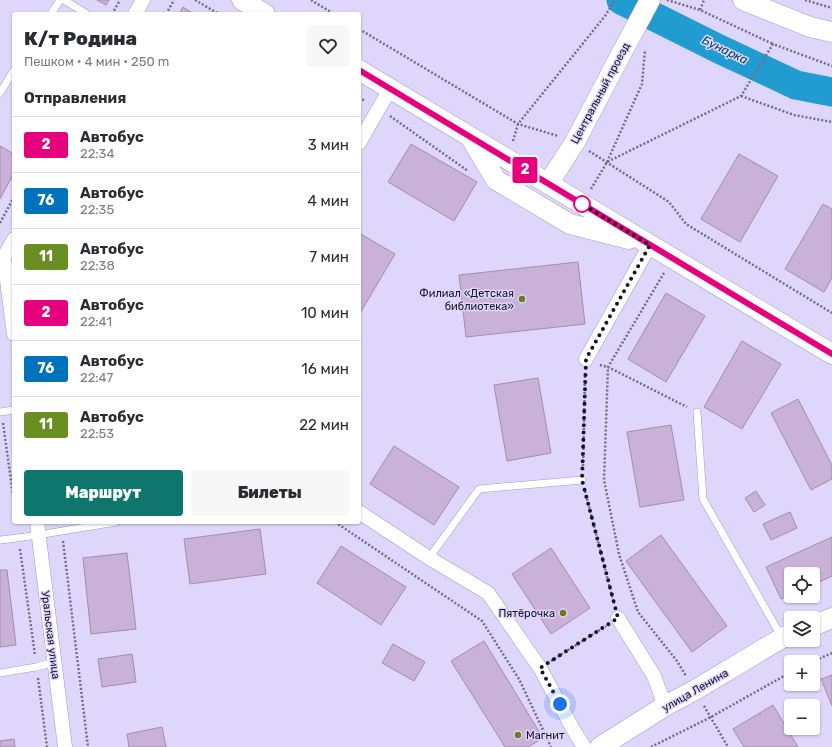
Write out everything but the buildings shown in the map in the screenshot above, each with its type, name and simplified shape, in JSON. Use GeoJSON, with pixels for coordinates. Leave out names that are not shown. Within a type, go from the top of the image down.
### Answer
{"type":"FeatureCollection","features":[{"type":"Feature","properties":{"kind":"main road"},"geometry":{"type":"LineString","coordinates":[[242,0],[262,12]]}},
{"type":"Feature","properties":{"kind":"main road","name":"Центральный проезд"},"geometry":{"type":"LineString","coordinates":[[548,184],[575,142],[650,0]]}},
{"type":"Feature","properties":{"kind":"main road"},"geometry":{"type":"LineString","coordinates":[[743,0],[810,27],[832,32]]}},
{"type":"Feature","properties":{"kind":"main road"},"geometry":{"type":"LineString","coordinates":[[361,71],[832,354]]}},
{"type":"Feature","properties":{"kind":"main road"},"geometry":{"type":"LineString","coordinates":[[471,138],[496,180],[570,224],[650,245]]}},
{"type":"Feature","properties":{"kind":"main road"},"geometry":{"type":"LineString","coordinates":[[820,623],[832,618]]}},
{"type":"Feature","properties":{"kind":"main road","name":"улица Ленина"},"geometry":{"type":"LineString","coordinates":[[600,747],[665,706],[784,637]]}},
{"type":"Feature","properties":{"kind":"street"},"geometry":{"type":"LineString","coordinates":[[136,12],[143,0]]}},
{"type":"Feature","properties":{"kind":"street"},"geometry":{"type":"LineString","coordinates":[[361,139],[390,89]]}},
{"type":"Feature","properties":{"kind":"street"},"geometry":{"type":"LineString","coordinates":[[12,243],[4,257],[3,266],[12,322]]}},
{"type":"Feature","properties":{"kind":"street"},"geometry":{"type":"LineString","coordinates":[[586,359],[650,245]]}},
{"type":"Feature","properties":{"kind":"street"},"geometry":{"type":"LineString","coordinates":[[361,513],[429,558],[488,593],[540,668],[584,747]]}},
{"type":"Feature","properties":{"kind":"street","name":"Уральская улица"},"geometry":{"type":"LineString","coordinates":[[38,529],[65,747]]}},
{"type":"Feature","properties":{"kind":"street"},"geometry":{"type":"LineString","coordinates":[[618,618],[654,676],[665,706]]}},
{"type":"Feature","properties":{"kind":"lane"},"geometry":{"type":"LineString","coordinates":[[52,12],[60,0]]}},
{"type":"Feature","properties":{"kind":"lane"},"geometry":{"type":"LineString","coordinates":[[64,0],[84,12]]}},
{"type":"Feature","properties":{"kind":"lane"},"geometry":{"type":"LineString","coordinates":[[0,93],[12,73]]}},
{"type":"Feature","properties":{"kind":"lane"},"geometry":{"type":"LineString","coordinates":[[1,412],[12,410]]}},
{"type":"Feature","properties":{"kind":"lane"},"geometry":{"type":"LineString","coordinates":[[697,412],[703,499],[784,633]]}},
{"type":"Feature","properties":{"kind":"lane"},"geometry":{"type":"LineString","coordinates":[[429,558],[479,489],[582,480]]}},
{"type":"Feature","properties":{"kind":"lane"},"geometry":{"type":"LineString","coordinates":[[0,540],[19,538],[38,529],[62,531],[104,524]]}},
{"type":"Feature","properties":{"kind":"lane"},"geometry":{"type":"LineString","coordinates":[[0,673],[55,662]]}},
{"type":"Feature","properties":{"kind":"path"},"geometry":{"type":"LineString","coordinates":[[113,12],[120,0]]}},
{"type":"Feature","properties":{"kind":"path"},"geometry":{"type":"LineString","coordinates":[[167,12],[174,0]]}},
{"type":"Feature","properties":{"kind":"path"},"geometry":{"type":"LineString","coordinates":[[195,0],[216,12]]}},
{"type":"Feature","properties":{"kind":"path"},"geometry":{"type":"LineString","coordinates":[[311,0],[331,12]]}},
{"type":"Feature","properties":{"kind":"path"},"geometry":{"type":"LineString","coordinates":[[518,124],[605,16],[615,0]]}},
{"type":"Feature","properties":{"kind":"path"},"geometry":{"type":"LineString","coordinates":[[666,0],[700,10],[773,44],[832,66]]}},
{"type":"Feature","properties":{"kind":"path"},"geometry":{"type":"LineString","coordinates":[[700,10],[704,0]]}},
{"type":"Feature","properties":{"kind":"path"},"geometry":{"type":"LineString","coordinates":[[805,0],[832,8]]}},
{"type":"Feature","properties":{"kind":"path"},"geometry":{"type":"LineString","coordinates":[[361,30],[518,124],[575,142],[669,202],[686,224],[832,313]]}},
{"type":"Feature","properties":{"kind":"path"},"geometry":{"type":"LineString","coordinates":[[607,162],[741,96],[773,44]]}},
{"type":"Feature","properties":{"kind":"path"},"geometry":{"type":"LineString","coordinates":[[582,204],[607,162],[642,84],[645,48]]}},
{"type":"Feature","properties":{"kind":"path"},"geometry":{"type":"LineString","coordinates":[[741,96],[794,115],[832,122]]}},
{"type":"Feature","properties":{"kind":"path"},"geometry":{"type":"LineString","coordinates":[[361,98],[472,174]]}},
{"type":"Feature","properties":{"kind":"path"},"geometry":{"type":"LineString","coordinates":[[0,223],[12,201]]}},
{"type":"Feature","properties":{"kind":"path"},"geometry":{"type":"LineString","coordinates":[[665,271],[608,367],[604,480],[619,554],[638,612],[677,662],[728,747]]}},
{"type":"Feature","properties":{"kind":"path"},"geometry":{"type":"LineString","coordinates":[[540,668],[618,618],[582,480],[586,359],[608,367],[697,412]]}},
{"type":"Feature","properties":{"kind":"path"},"geometry":{"type":"LineString","coordinates":[[1,412],[12,488]]}},
{"type":"Feature","properties":{"kind":"path"},"geometry":{"type":"LineString","coordinates":[[338,524],[482,621],[519,679],[551,747]]}},
{"type":"Feature","properties":{"kind":"path"},"geometry":{"type":"LineString","coordinates":[[62,531],[88,747]]}},
{"type":"Feature","properties":{"kind":"path"},"geometry":{"type":"LineString","coordinates":[[19,538],[47,747]]}},
{"type":"Feature","properties":{"kind":"path"},"geometry":{"type":"LineString","coordinates":[[820,658],[832,653]]}},
{"type":"Feature","properties":{"kind":"path"},"geometry":{"type":"LineString","coordinates":[[651,747],[711,717],[784,676]]}},
{"type":"Feature","properties":{"kind":"waterway","name":"Бунарка"},"geometry":{"type":"LineString","coordinates":[[621,0],[719,49],[796,85],[832,92]]}},
{"type":"Feature","properties":{"kind":"bus line","name":"2"},"geometry":{"type":"LineString","coordinates":[[361,71],[832,354]]}},
{"type":"Feature","properties":{"kind":"place","name":"Филиал «Детская библиотека»"},"geometry":{"type":"Point","coordinates":[522,299]}},
{"type":"Feature","properties":{"kind":"place","name":"Пятёрочка"},"geometry":{"type":"Point","coordinates":[563,613]}},
{"type":"Feature","properties":{"kind":"place","name":"Магнит"},"geometry":{"type":"Point","coordinates":[518,735]}},
{"type":"Feature","properties":{"kind":"route"},"geometry":{"type":"LineString","coordinates":[[560,704],[540,668],[618,618],[582,480],[586,359],[650,245],[582,204]]}}]}
